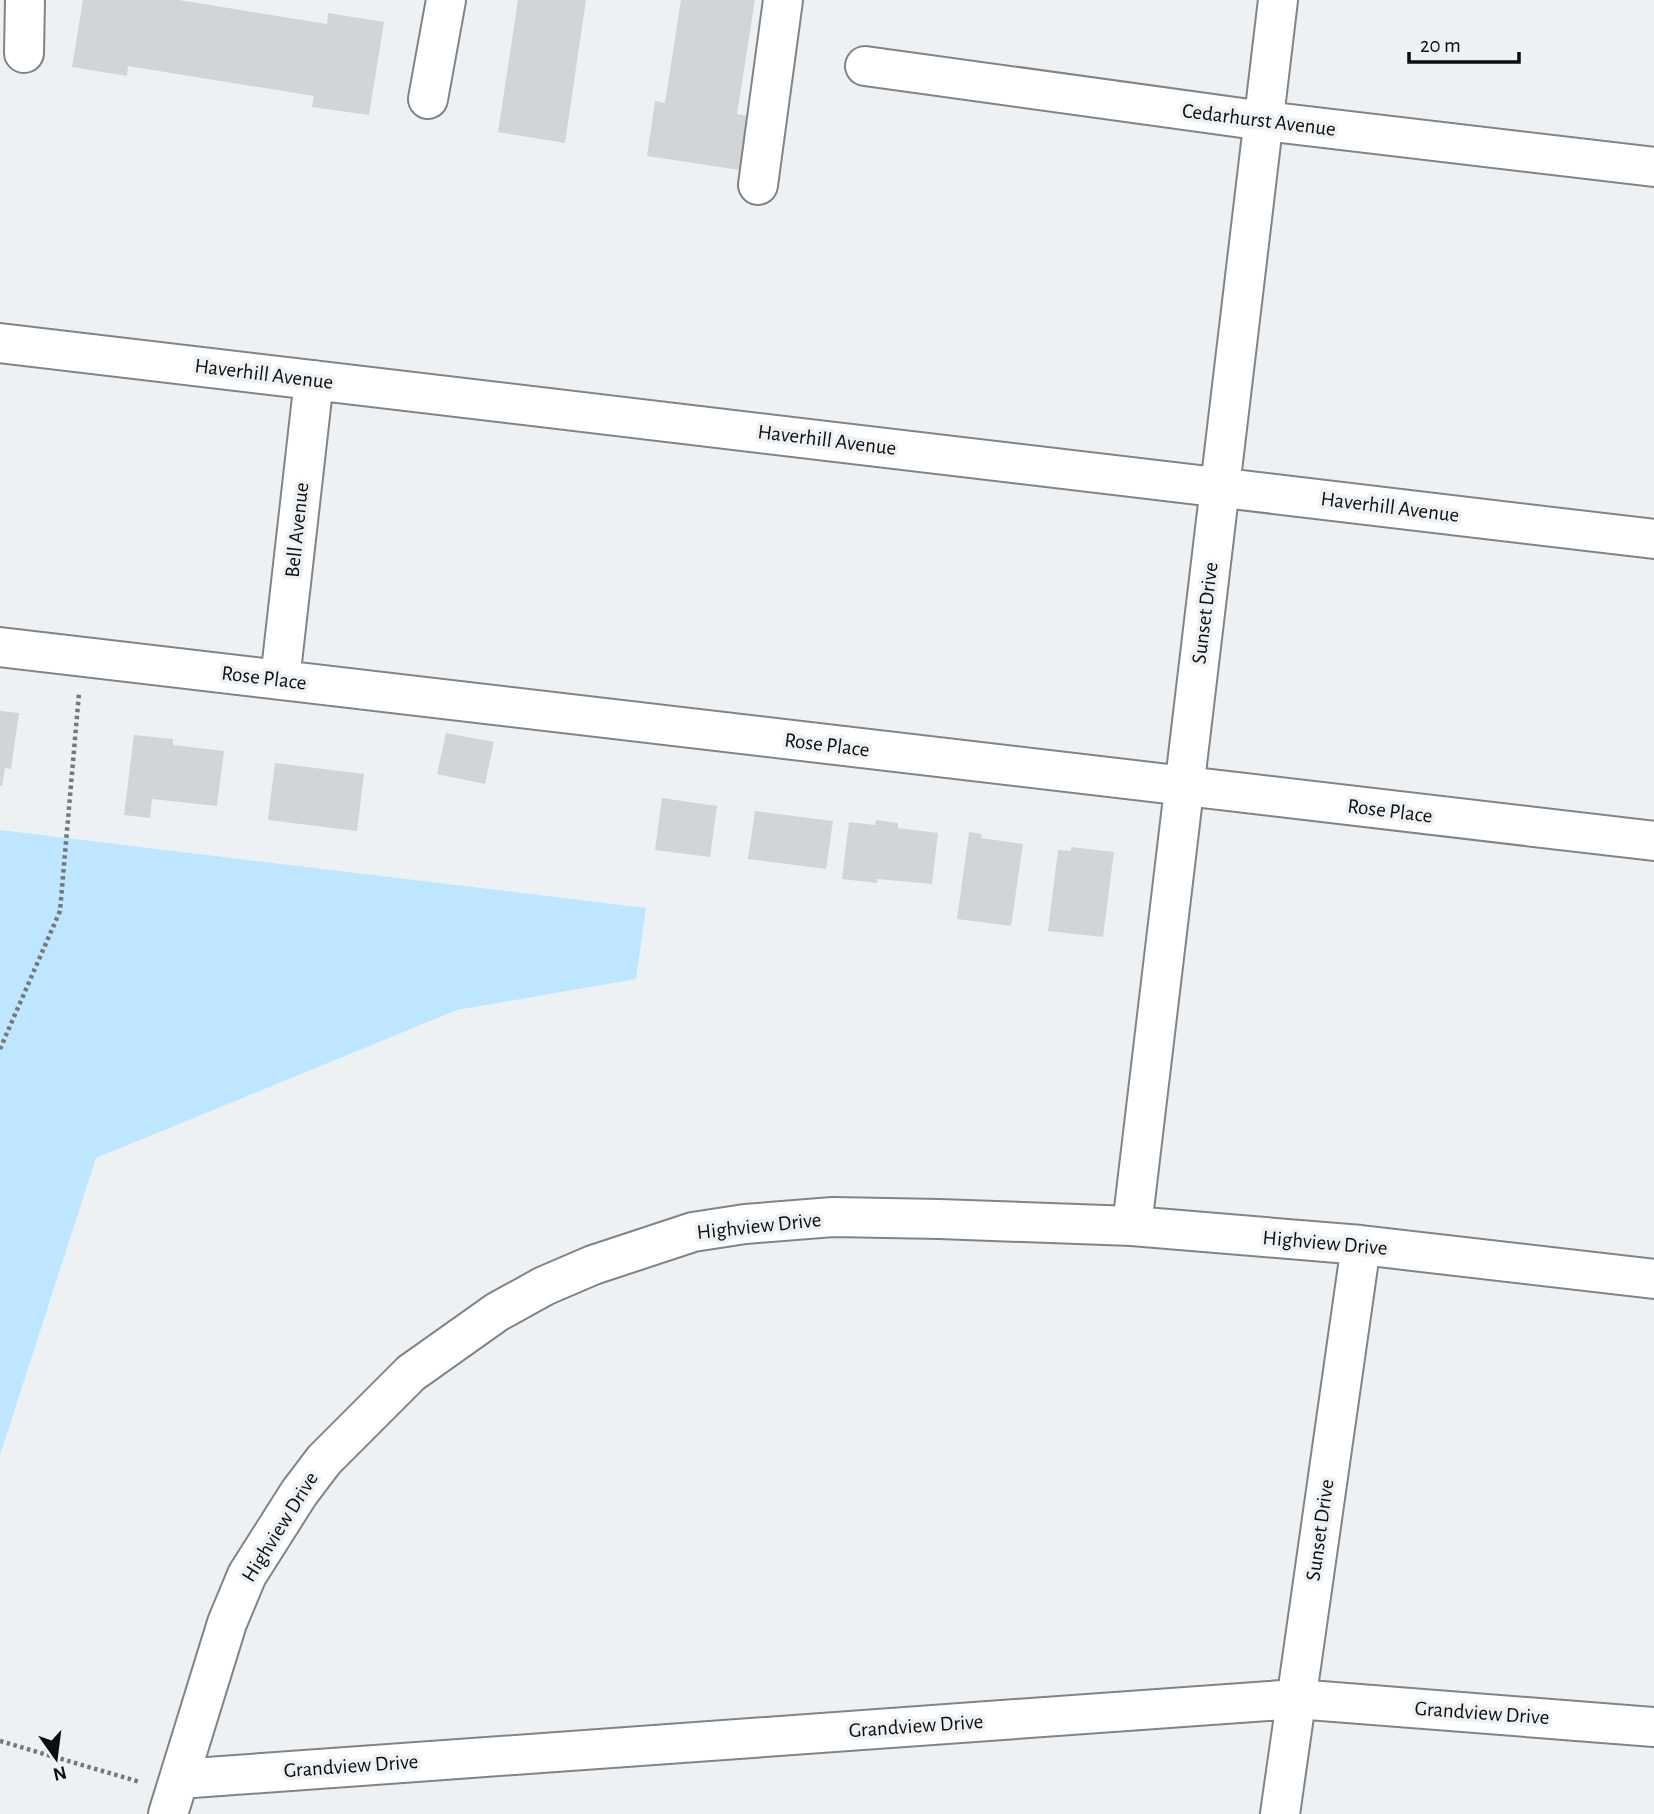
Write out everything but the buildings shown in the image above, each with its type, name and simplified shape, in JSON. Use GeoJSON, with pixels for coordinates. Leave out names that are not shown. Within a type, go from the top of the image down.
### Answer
{"type":"FeatureCollection","features":[{"type":"Feature","properties":{"kind":"street"},"geometry":{"type":"LineString","coordinates":[[24,53],[25,0]]}},
{"type":"Feature","properties":{"kind":"street"},"geometry":{"type":"LineString","coordinates":[[428,99],[446,0]]}},
{"type":"Feature","properties":{"kind":"street"},"geometry":{"type":"LineString","coordinates":[[758,185],[783,0]]}},
{"type":"Feature","properties":{"kind":"street","name":"Sunset Drive"},"geometry":{"type":"LineString","coordinates":[[1132,1226],[1278,0]]}},
{"type":"Feature","properties":{"kind":"street","name":"Cedarhurst Avenue"},"geometry":{"type":"LineString","coordinates":[[865,66],[1264,121],[1654,167]]}},
{"type":"Feature","properties":{"kind":"street","name":"Haverhill Avenue"},"geometry":{"type":"LineString","coordinates":[[0,343],[1654,539]]}},
{"type":"Feature","properties":{"kind":"street","name":"Bell Avenue"},"geometry":{"type":"LineString","coordinates":[[280,680],[314,380]]}},
{"type":"Feature","properties":{"kind":"street","name":"Rose Place"},"geometry":{"type":"LineString","coordinates":[[0,647],[1184,788],[1654,841]]}},
{"type":"Feature","properties":{"kind":"street","name":"Highview Drive"},"geometry":{"type":"LineString","coordinates":[[173,1795],[227,1623],[247,1575],[299,1493],[324,1460],[411,1373],[497,1311],[544,1286],[593,1265],[693,1232],[745,1224],[833,1217],[1132,1226],[1361,1245],[1654,1279]]}},
{"type":"Feature","properties":{"kind":"street","name":"Sunset Drive"},"geometry":{"type":"LineString","coordinates":[[1280,1814],[1361,1245]]}},
{"type":"Feature","properties":{"kind":"street","name":"Grandview Drive"},"geometry":{"type":"LineString","coordinates":[[173,1795],[1296,1699],[1654,1727]]}},
{"type":"Feature","properties":{"kind":"path"},"geometry":{"type":"LineString","coordinates":[[0,1049],[60,911],[83,657]]}},
{"type":"Feature","properties":{"kind":"path"},"geometry":{"type":"LineString","coordinates":[[0,1741],[173,1795]]}},
{"type":"Feature","properties":{"kind":"shaded area"},"geometry":{"type":"Polygon","coordinates":[[[0,830],[646,908],[636,979],[457,1010],[96,1158],[0,1455],[0,830]]]}}]}
